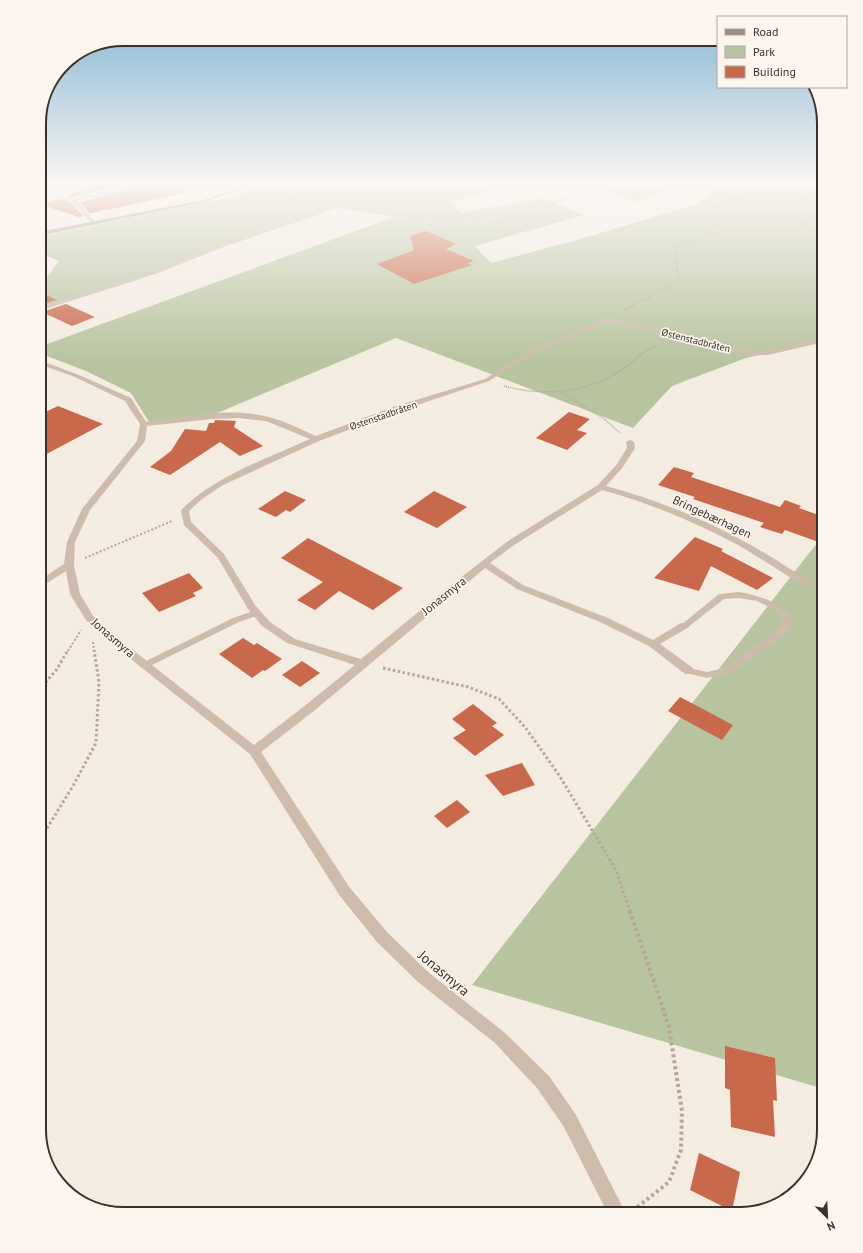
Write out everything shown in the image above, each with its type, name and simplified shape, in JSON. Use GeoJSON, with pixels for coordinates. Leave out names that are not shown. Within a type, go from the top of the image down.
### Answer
{"type":"FeatureCollection","features":[{"type":"Feature","properties":{"kind":"street"},"geometry":{"type":"LineString","coordinates":[[46,307],[156,272],[228,243]]}},
{"type":"Feature","properties":{"kind":"street","name":"Østenstadbråten"},"geometry":{"type":"LineString","coordinates":[[185,511],[199,498],[220,483],[316,439],[396,409],[486,380],[535,350],[607,320],[684,337],[722,348],[754,353],[768,352],[817,342]]}},
{"type":"Feature","properties":{"kind":"street"},"geometry":{"type":"LineString","coordinates":[[46,365],[76,376],[128,400],[144,424],[217,417],[253,416],[281,424],[316,439]]}},
{"type":"Feature","properties":{"kind":"street","name":"Jonasmyra"},"geometry":{"type":"LineString","coordinates":[[144,424],[141,441],[86,509],[70,542],[69,565],[75,594],[89,618],[121,646],[254,751],[345,892],[382,937],[423,977],[500,1038],[543,1082],[570,1121],[613,1207]]}},
{"type":"Feature","properties":{"kind":"street","name":"Jonasmyra"},"geometry":{"type":"LineString","coordinates":[[254,751],[311,707],[458,584],[511,543],[601,486],[620,465],[631,448],[630,442]]}},
{"type":"Feature","properties":{"kind":"street","name":"Bringebærhagen"},"geometry":{"type":"LineString","coordinates":[[601,486],[679,514],[740,542],[806,584]]}},
{"type":"Feature","properties":{"kind":"street"},"geometry":{"type":"LineString","coordinates":[[185,511],[187,523],[221,556],[235,578],[250,607],[266,624],[291,641],[362,663]]}},
{"type":"Feature","properties":{"kind":"street"},"geometry":{"type":"LineString","coordinates":[[485,564],[520,587],[604,620],[653,644],[689,671]]}},
{"type":"Feature","properties":{"kind":"street"},"geometry":{"type":"LineString","coordinates":[[46,580],[69,565]]}},
{"type":"Feature","properties":{"kind":"street"},"geometry":{"type":"LineString","coordinates":[[653,644],[685,625]]}},
{"type":"Feature","properties":{"kind":"lane"},"geometry":{"type":"LineString","coordinates":[[685,625],[722,596],[739,595],[759,599],[781,610],[788,619],[785,629],[728,671],[707,675],[689,671]]}},
{"type":"Feature","properties":{"kind":"lane"},"geometry":{"type":"LineString","coordinates":[[146,665],[236,620],[256,613]]}},
{"type":"Feature","properties":{"kind":"path"},"geometry":{"type":"LineString","coordinates":[[607,320],[668,287],[678,277],[675,249],[681,243]]}},
{"type":"Feature","properties":{"kind":"path"},"geometry":{"type":"LineString","coordinates":[[486,380],[514,389],[561,392],[600,382],[616,374],[651,347],[684,337]]}},
{"type":"Feature","properties":{"kind":"path"},"geometry":{"type":"LineString","coordinates":[[561,392],[603,418],[630,442]]}},
{"type":"Feature","properties":{"kind":"path"},"geometry":{"type":"LineString","coordinates":[[69,565],[168,524],[185,511]]}},
{"type":"Feature","properties":{"kind":"path"},"geometry":{"type":"LineString","coordinates":[[46,682],[57,669],[89,618]]}},
{"type":"Feature","properties":{"kind":"path"},"geometry":{"type":"LineString","coordinates":[[46,830],[73,786],[96,743],[99,682],[89,618]]}},
{"type":"Feature","properties":{"kind":"path"},"geometry":{"type":"LineString","coordinates":[[362,663],[468,687],[499,699],[525,727],[559,775],[616,870],[669,1027],[682,1111],[682,1150],[668,1182],[637,1207]]}},
{"type":"Feature","properties":{"kind":"green space"},"geometry":{"type":"Polygon","coordinates":[[[46,243],[233,243],[134,281],[46,308],[46,279],[59,261],[46,255],[46,243]]]}},
{"type":"Feature","properties":{"kind":"green space"},"geometry":{"type":"Polygon","coordinates":[[[322,243],[484,243],[475,246],[491,263],[564,243],[817,243],[817,343],[746,358],[672,386],[633,428],[396,338],[210,416],[149,422],[131,393],[86,371],[46,356],[46,344],[322,243]]]}},
{"type":"Feature","properties":{"kind":"green space"},"geometry":{"type":"Polygon","coordinates":[[[817,543],[817,1087],[472,985],[817,543]]]}},
{"type":"Feature","properties":{"kind":"building"},"geometry":{"type":"Polygon","coordinates":[[[412,243],[455,243],[456,244],[446,249],[474,261],[467,263],[472,265],[414,284],[377,264],[414,250],[412,243]]]}},
{"type":"Feature","properties":{"kind":"building"},"geometry":{"type":"Polygon","coordinates":[[[46,295],[57,300],[46,303],[46,295]]]}},
{"type":"Feature","properties":{"kind":"building"},"geometry":{"type":"Polygon","coordinates":[[[66,304],[95,317],[72,326],[46,314],[46,311],[66,304]]]}},
{"type":"Feature","properties":{"kind":"building"},"geometry":{"type":"Polygon","coordinates":[[[58,406],[103,424],[46,454],[46,412],[58,406]]]}},
{"type":"Feature","properties":{"kind":"building"},"geometry":{"type":"Polygon","coordinates":[[[569,412],[590,419],[577,430],[587,433],[567,450],[536,438],[569,412]]]}},
{"type":"Feature","properties":{"kind":"building"},"geometry":{"type":"Polygon","coordinates":[[[215,420],[236,421],[234,427],[263,446],[240,456],[220,442],[170,475],[150,467],[171,451],[185,429],[206,431],[209,423],[214,423],[215,420]]]}},
{"type":"Feature","properties":{"kind":"building"},"geometry":{"type":"Polygon","coordinates":[[[674,467],[694,473],[691,477],[780,507],[785,500],[801,506],[799,508],[817,514],[817,541],[785,530],[782,534],[760,527],[764,523],[693,499],[695,497],[658,485],[674,467]]]}},
{"type":"Feature","properties":{"kind":"building"},"geometry":{"type":"Polygon","coordinates":[[[285,491],[306,500],[290,512],[286,510],[276,517],[258,509],[285,491]]]}},
{"type":"Feature","properties":{"kind":"building"},"geometry":{"type":"Polygon","coordinates":[[[434,491],[467,507],[437,528],[404,512],[434,491]]]}},
{"type":"Feature","properties":{"kind":"building"},"geometry":{"type":"Polygon","coordinates":[[[695,537],[723,549],[721,551],[773,578],[757,590],[711,566],[699,591],[654,578],[695,537]]]}},
{"type":"Feature","properties":{"kind":"building"},"geometry":{"type":"Polygon","coordinates":[[[308,538],[403,588],[373,610],[339,591],[315,610],[297,600],[323,582],[281,558],[308,538]]]}},
{"type":"Feature","properties":{"kind":"building"},"geometry":{"type":"Polygon","coordinates":[[[189,573],[203,588],[193,593],[196,596],[159,612],[142,593],[189,573]]]}},
{"type":"Feature","properties":{"kind":"building"},"geometry":{"type":"Polygon","coordinates":[[[243,638],[254,645],[257,643],[282,659],[252,678],[219,654],[243,638]]]}},
{"type":"Feature","properties":{"kind":"building"},"geometry":{"type":"Polygon","coordinates":[[[302,661],[320,673],[300,687],[282,675],[302,661]]]}},
{"type":"Feature","properties":{"kind":"building"},"geometry":{"type":"Polygon","coordinates":[[[680,697],[733,725],[722,740],[668,711],[680,697]]]}},
{"type":"Feature","properties":{"kind":"building"},"geometry":{"type":"Polygon","coordinates":[[[473,704],[497,723],[492,726],[504,735],[475,756],[453,738],[466,730],[452,719],[473,704]]]}},
{"type":"Feature","properties":{"kind":"building"},"geometry":{"type":"Polygon","coordinates":[[[522,763],[535,785],[503,796],[485,775],[522,763]]]}},
{"type":"Feature","properties":{"kind":"building"},"geometry":{"type":"Polygon","coordinates":[[[457,800],[470,812],[447,828],[434,816],[457,800]]]}},
{"type":"Feature","properties":{"kind":"building"},"geometry":{"type":"Polygon","coordinates":[[[725,1046],[775,1058],[777,1101],[773,1100],[775,1137],[731,1127],[730,1090],[725,1088],[725,1046]]]}},
{"type":"Feature","properties":{"kind":"building"},"geometry":{"type":"Polygon","coordinates":[[[699,1153],[740,1172],[733,1207],[724,1207],[690,1190],[699,1153]]]}}]}
